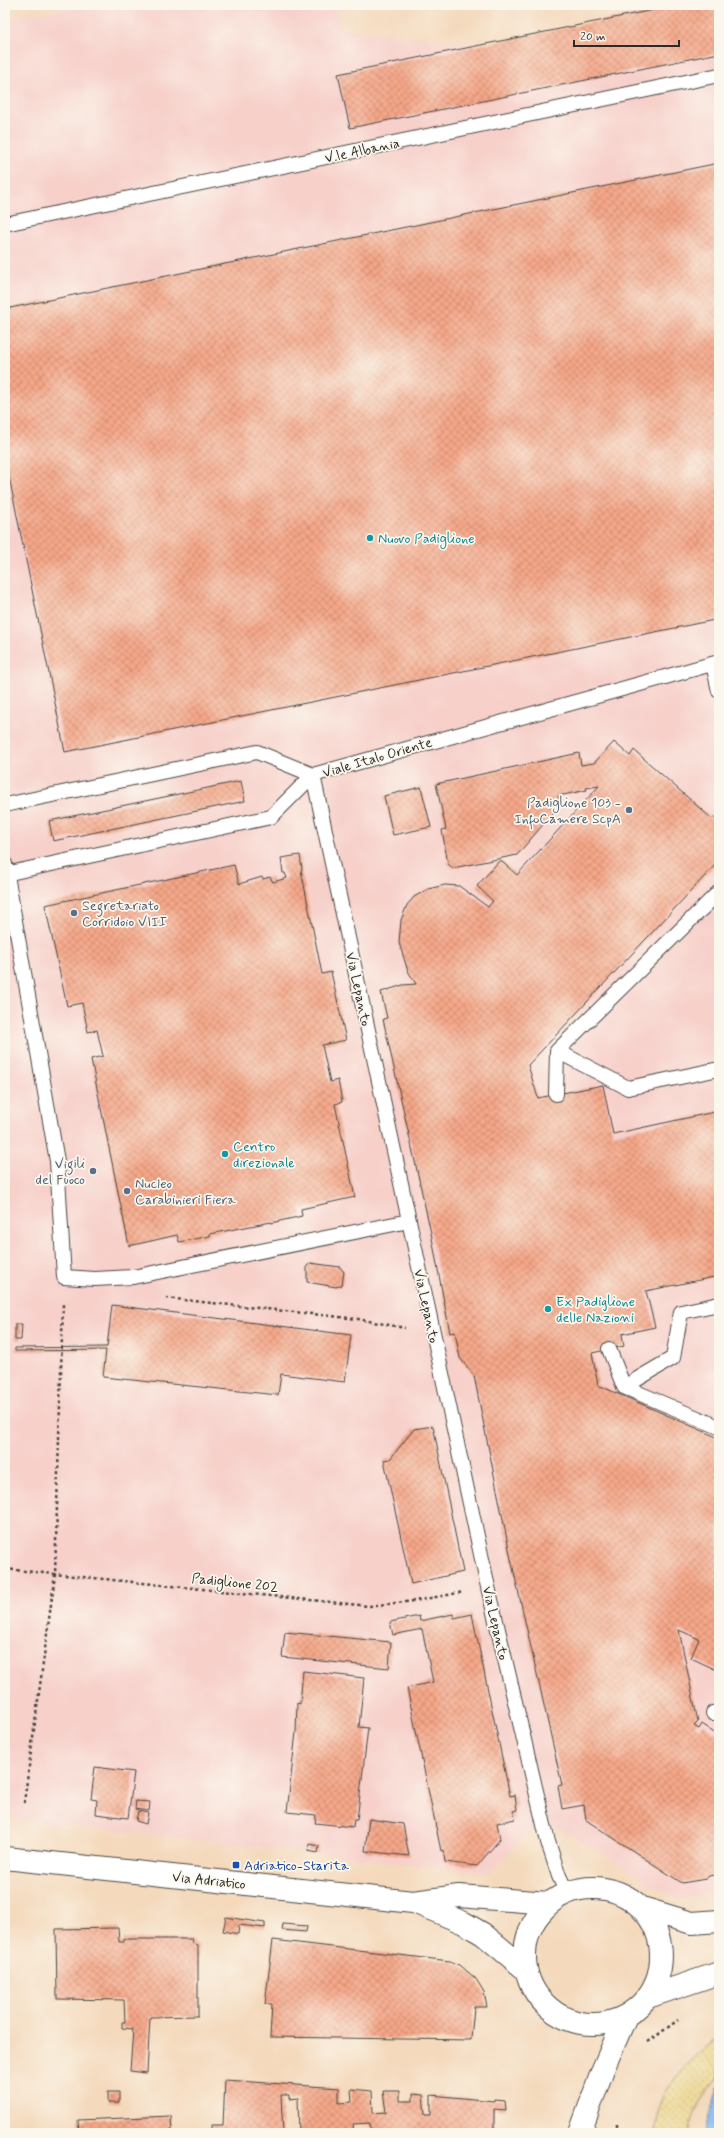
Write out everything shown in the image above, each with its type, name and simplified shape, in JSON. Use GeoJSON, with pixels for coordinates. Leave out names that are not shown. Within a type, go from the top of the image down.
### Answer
{"type":"FeatureCollection","features":[{"type":"Feature","properties":{"kind":"main road","name":"Via Adriatico"},"geometry":{"type":"LineString","coordinates":[[5,1858],[413,1902],[459,1896],[558,1898]]}},
{"type":"Feature","properties":{"kind":"main road"},"geometry":{"type":"LineString","coordinates":[[602,1888],[624,1894],[642,1908],[656,1928],[662,1952],[659,1976],[648,1997],[626,2016],[602,2023],[578,2022],[554,2012],[537,1995],[525,1969],[525,1945],[533,1922],[558,1898],[580,1889],[602,1888]]}},
{"type":"Feature","properties":{"kind":"main road","name":"Via Adriatico"},"geometry":{"type":"LineString","coordinates":[[413,1902],[483,1934],[525,1969]]}},
{"type":"Feature","properties":{"kind":"main road"},"geometry":{"type":"LineString","coordinates":[[642,1908],[692,1923],[719,1921]]}},
{"type":"Feature","properties":{"kind":"main road"},"geometry":{"type":"LineString","coordinates":[[648,1997],[719,1973]]}},
{"type":"Feature","properties":{"kind":"main road"},"geometry":{"type":"LineString","coordinates":[[580,2133],[603,2069],[626,2016]]}},
{"type":"Feature","properties":{"kind":"lane","name":"V.le Albania"},"geometry":{"type":"LineString","coordinates":[[5,224],[719,75]]}},
{"type":"Feature","properties":{"kind":"lane"},"geometry":{"type":"LineString","coordinates":[[717,664],[719,691]]}},
{"type":"Feature","properties":{"kind":"lane","name":"Viale Italo Oriente"},"geometry":{"type":"LineString","coordinates":[[6,871],[271,816],[313,775],[717,664]]}},
{"type":"Feature","properties":{"kind":"lane"},"geometry":{"type":"LineString","coordinates":[[5,805],[257,752],[313,775]]}},
{"type":"Feature","properties":{"kind":"lane","name":"Via Lepanto"},"geometry":{"type":"LineString","coordinates":[[313,775],[488,1587],[548,1842],[559,1876],[558,1898]]}},
{"type":"Feature","properties":{"kind":"lane"},"geometry":{"type":"LineString","coordinates":[[6,871],[57,1161],[64,1278],[95,1279],[134,1277],[409,1221]]}},
{"type":"Feature","properties":{"kind":"lane"},"geometry":{"type":"LineString","coordinates":[[556,1094],[557,1052],[719,892]]}},
{"type":"Feature","properties":{"kind":"lane"},"geometry":{"type":"LineString","coordinates":[[557,1052],[628,1088],[719,1069]]}},
{"type":"Feature","properties":{"kind":"lane"},"geometry":{"type":"LineString","coordinates":[[624,1387],[673,1358],[681,1312],[719,1304]]}},
{"type":"Feature","properties":{"kind":"lane"},"geometry":{"type":"LineString","coordinates":[[609,1349],[624,1387],[719,1427]]}},
{"type":"Feature","properties":{"kind":"path"},"geometry":{"type":"LineString","coordinates":[[24,1803],[55,1575],[64,1278]]}},
{"type":"Feature","properties":{"kind":"path"},"geometry":{"type":"LineString","coordinates":[[163,1298],[231,1304],[358,1319],[433,1334]]}},
{"type":"Feature","properties":{"kind":"path","name":"Padiglione 202"},"geometry":{"type":"LineString","coordinates":[[5,1569],[369,1606],[414,1601],[488,1587]]}},
{"type":"Feature","properties":{"kind":"path"},"geometry":{"type":"LineString","coordinates":[[643,2048],[684,2015]]}},
{"type":"Feature","properties":{"kind":"shaded area"},"geometry":{"type":"Polygon","coordinates":[[[94,5],[336,5],[341,29],[483,45],[719,5],[719,1891],[677,1900],[560,1828],[526,1835],[491,1873],[5,1818],[5,19],[94,5]]]}},
{"type":"Feature","properties":{"kind":"sand"},"geometry":{"type":"Polygon","coordinates":[[[719,2036],[719,2078],[709,2089],[700,2103],[693,2118],[689,2133],[655,2133],[657,2116],[661,2102],[675,2077],[695,2056],[719,2036]]]}},
{"type":"Feature","properties":{"kind":"water"},"geometry":{"type":"Polygon","coordinates":[[[718,2087],[719,2133],[705,2133],[718,2087]]]}},
{"type":"Feature","properties":{"kind":"building"},"geometry":{"type":"Polygon","coordinates":[[[678,5],[719,5],[719,53],[350,128],[338,74],[678,5]]]}},
{"type":"Feature","properties":{"kind":"building","name":"Nuovo Padiglione"},"geometry":{"type":"Polygon","coordinates":[[[719,163],[719,619],[65,752],[5,457],[5,309],[719,163]]]}},
{"type":"Feature","properties":{"kind":"building","name":"Ex Padiglione delle Nazioni"},"geometry":{"type":"Polygon","coordinates":[[[614,742],[630,756],[634,750],[711,818],[719,816],[719,861],[528,1065],[538,1098],[603,1085],[613,1134],[719,1111],[719,1276],[646,1291],[655,1327],[622,1334],[624,1346],[592,1353],[598,1385],[719,1438],[719,1671],[691,1658],[699,1639],[679,1630],[698,1722],[694,1726],[699,1729],[702,1724],[719,1735],[719,1874],[709,1876],[706,1879],[682,1883],[586,1820],[584,1805],[562,1809],[558,1786],[562,1785],[511,1559],[474,1376],[460,1358],[455,1332],[450,1333],[431,1233],[383,1019],[387,1018],[381,992],[403,985],[416,984],[408,971],[399,943],[401,920],[407,905],[414,897],[428,889],[445,885],[459,886],[488,907],[493,901],[477,886],[500,860],[517,875],[599,786],[558,796],[560,805],[517,855],[453,868],[448,864],[442,830],[446,829],[436,784],[579,753],[581,765],[594,763],[614,742]]]}},
{"type":"Feature","properties":{"kind":"building"},"geometry":{"type":"Polygon","coordinates":[[[241,781],[245,801],[53,841],[49,821],[241,781]]]}},
{"type":"Feature","properties":{"kind":"building"},"geometry":{"type":"Polygon","coordinates":[[[421,787],[431,827],[393,835],[384,796],[421,787]]]}},
{"type":"Feature","properties":{"kind":"building"},"geometry":{"type":"Polygon","coordinates":[[[300,855],[301,870],[322,974],[331,972],[346,1040],[322,1045],[330,1082],[338,1080],[342,1102],[335,1104],[355,1197],[301,1209],[302,1216],[271,1223],[210,1234],[210,1236],[179,1242],[177,1235],[129,1246],[91,1059],[103,1056],[97,1030],[88,1032],[82,1003],[67,1006],[45,905],[234,865],[239,884],[262,877],[263,879],[270,877],[273,882],[287,878],[285,873],[283,873],[281,858],[300,855]]]}},
{"type":"Feature","properties":{"kind":"building"},"geometry":{"type":"Polygon","coordinates":[[[310,1263],[340,1267],[344,1272],[342,1285],[336,1287],[307,1282],[307,1266],[310,1263]]]}},
{"type":"Feature","properties":{"kind":"building"},"geometry":{"type":"Polygon","coordinates":[[[112,1305],[351,1335],[345,1382],[281,1374],[278,1395],[103,1377],[106,1350],[15,1351],[15,1348],[107,1347],[112,1305]]]}},
{"type":"Feature","properties":{"kind":"building"},"geometry":{"type":"Polygon","coordinates":[[[15,1324],[22,1324],[21,1340],[15,1340],[15,1324]]]}},
{"type":"Feature","properties":{"kind":"building"},"geometry":{"type":"Polygon","coordinates":[[[433,1426],[463,1572],[411,1584],[384,1460],[390,1459],[414,1429],[433,1426]]]}},
{"type":"Feature","properties":{"kind":"building"},"geometry":{"type":"Polygon","coordinates":[[[453,1614],[454,1618],[472,1614],[510,1796],[515,1795],[517,1810],[513,1811],[515,1819],[497,1823],[500,1839],[477,1866],[445,1862],[443,1850],[441,1851],[407,1688],[433,1682],[422,1629],[393,1635],[390,1622],[419,1616],[420,1621],[453,1614]]]}},
{"type":"Feature","properties":{"kind":"building"},"geometry":{"type":"Polygon","coordinates":[[[285,1632],[391,1642],[389,1668],[282,1657],[285,1632]]]}},
{"type":"Feature","properties":{"kind":"building"},"geometry":{"type":"Polygon","coordinates":[[[303,1671],[364,1678],[359,1727],[368,1728],[357,1820],[354,1820],[353,1827],[315,1823],[316,1815],[287,1812],[296,1732],[297,1703],[300,1704],[303,1671]]]}},
{"type":"Feature","properties":{"kind":"building"},"geometry":{"type":"Polygon","coordinates":[[[95,1767],[134,1772],[128,1818],[96,1814],[97,1800],[91,1799],[95,1767]]]}},
{"type":"Feature","properties":{"kind":"building"},"geometry":{"type":"Polygon","coordinates":[[[136,1801],[150,1802],[149,1811],[135,1809],[136,1801]]]}},
{"type":"Feature","properties":{"kind":"building"},"geometry":{"type":"Polygon","coordinates":[[[138,1811],[148,1813],[146,1824],[136,1821],[138,1811]]]}},
{"type":"Feature","properties":{"kind":"building"},"geometry":{"type":"Polygon","coordinates":[[[369,1819],[403,1824],[409,1856],[365,1851],[369,1819]]]}},
{"type":"Feature","properties":{"kind":"building"},"geometry":{"type":"Polygon","coordinates":[[[309,1844],[319,1846],[318,1853],[308,1851],[309,1844]]]}},
{"type":"Feature","properties":{"kind":"building"},"geometry":{"type":"Polygon","coordinates":[[[226,1917],[265,1923],[265,1928],[239,1925],[238,1934],[223,1931],[226,1917]]]}},
{"type":"Feature","properties":{"kind":"building"},"geometry":{"type":"Polygon","coordinates":[[[283,1924],[307,1926],[306,1932],[282,1930],[283,1924]]]}},
{"type":"Feature","properties":{"kind":"building"},"geometry":{"type":"Polygon","coordinates":[[[118,1928],[119,1942],[124,1942],[124,1939],[193,1939],[192,1943],[198,1946],[198,2016],[150,2017],[147,2073],[130,2071],[133,2029],[122,2028],[122,2022],[125,2022],[124,2000],[57,1999],[56,1929],[118,1928]]]}},
{"type":"Feature","properties":{"kind":"building"},"geometry":{"type":"Polygon","coordinates":[[[273,1940],[450,1961],[460,1965],[476,1979],[484,1992],[487,2007],[474,2007],[471,2040],[270,2037],[272,2004],[265,2004],[273,1940]]]}},
{"type":"Feature","properties":{"kind":"building"},"geometry":{"type":"Polygon","coordinates":[[[225,2080],[339,2088],[339,2103],[352,2102],[351,2089],[372,2091],[373,2113],[386,2112],[383,2091],[400,2091],[400,2101],[413,2101],[413,2094],[423,2095],[425,2115],[431,2115],[431,2095],[494,2101],[494,2099],[505,2100],[506,2110],[494,2109],[494,2133],[371,2133],[370,2123],[353,2124],[354,2133],[299,2133],[298,2098],[289,2099],[289,2095],[281,2095],[283,2133],[212,2133],[212,2125],[223,2125],[225,2080]]]}},
{"type":"Feature","properties":{"kind":"building"},"geometry":{"type":"Polygon","coordinates":[[[108,2092],[119,2092],[119,2103],[108,2103],[108,2092]]]}},
{"type":"Feature","properties":{"kind":"building"},"geometry":{"type":"Polygon","coordinates":[[[171,2116],[172,2133],[79,2133],[78,2120],[171,2116]]]}},
{"type":"Feature","properties":{"kind":"place","name":"Nuovo Padiglione"},"geometry":{"type":"Point","coordinates":[370,538]}},
{"type":"Feature","properties":{"kind":"place","name":"Padiglione 103 - InfoCamere ScpA"},"geometry":{"type":"Point","coordinates":[629,810]}},
{"type":"Feature","properties":{"kind":"place","name":"Segretariato Corridoio VIII"},"geometry":{"type":"Point","coordinates":[74,913]}},
{"type":"Feature","properties":{"kind":"place","name":"Centro direzionale"},"geometry":{"type":"Point","coordinates":[225,1154]}},
{"type":"Feature","properties":{"kind":"place","name":"Vigili del Fuoco"},"geometry":{"type":"Point","coordinates":[93,1171]}},
{"type":"Feature","properties":{"kind":"place","name":"Nucleo Carabinieri Fiera"},"geometry":{"type":"Point","coordinates":[127,1191]}},
{"type":"Feature","properties":{"kind":"place","name":"Ex Padiglione delle Nazioni"},"geometry":{"type":"Point","coordinates":[548,1309]}},
{"type":"Feature","properties":{"kind":"place","name":"Adriatico-Starita"},"geometry":{"type":"Point","coordinates":[236,1865]}}]}
